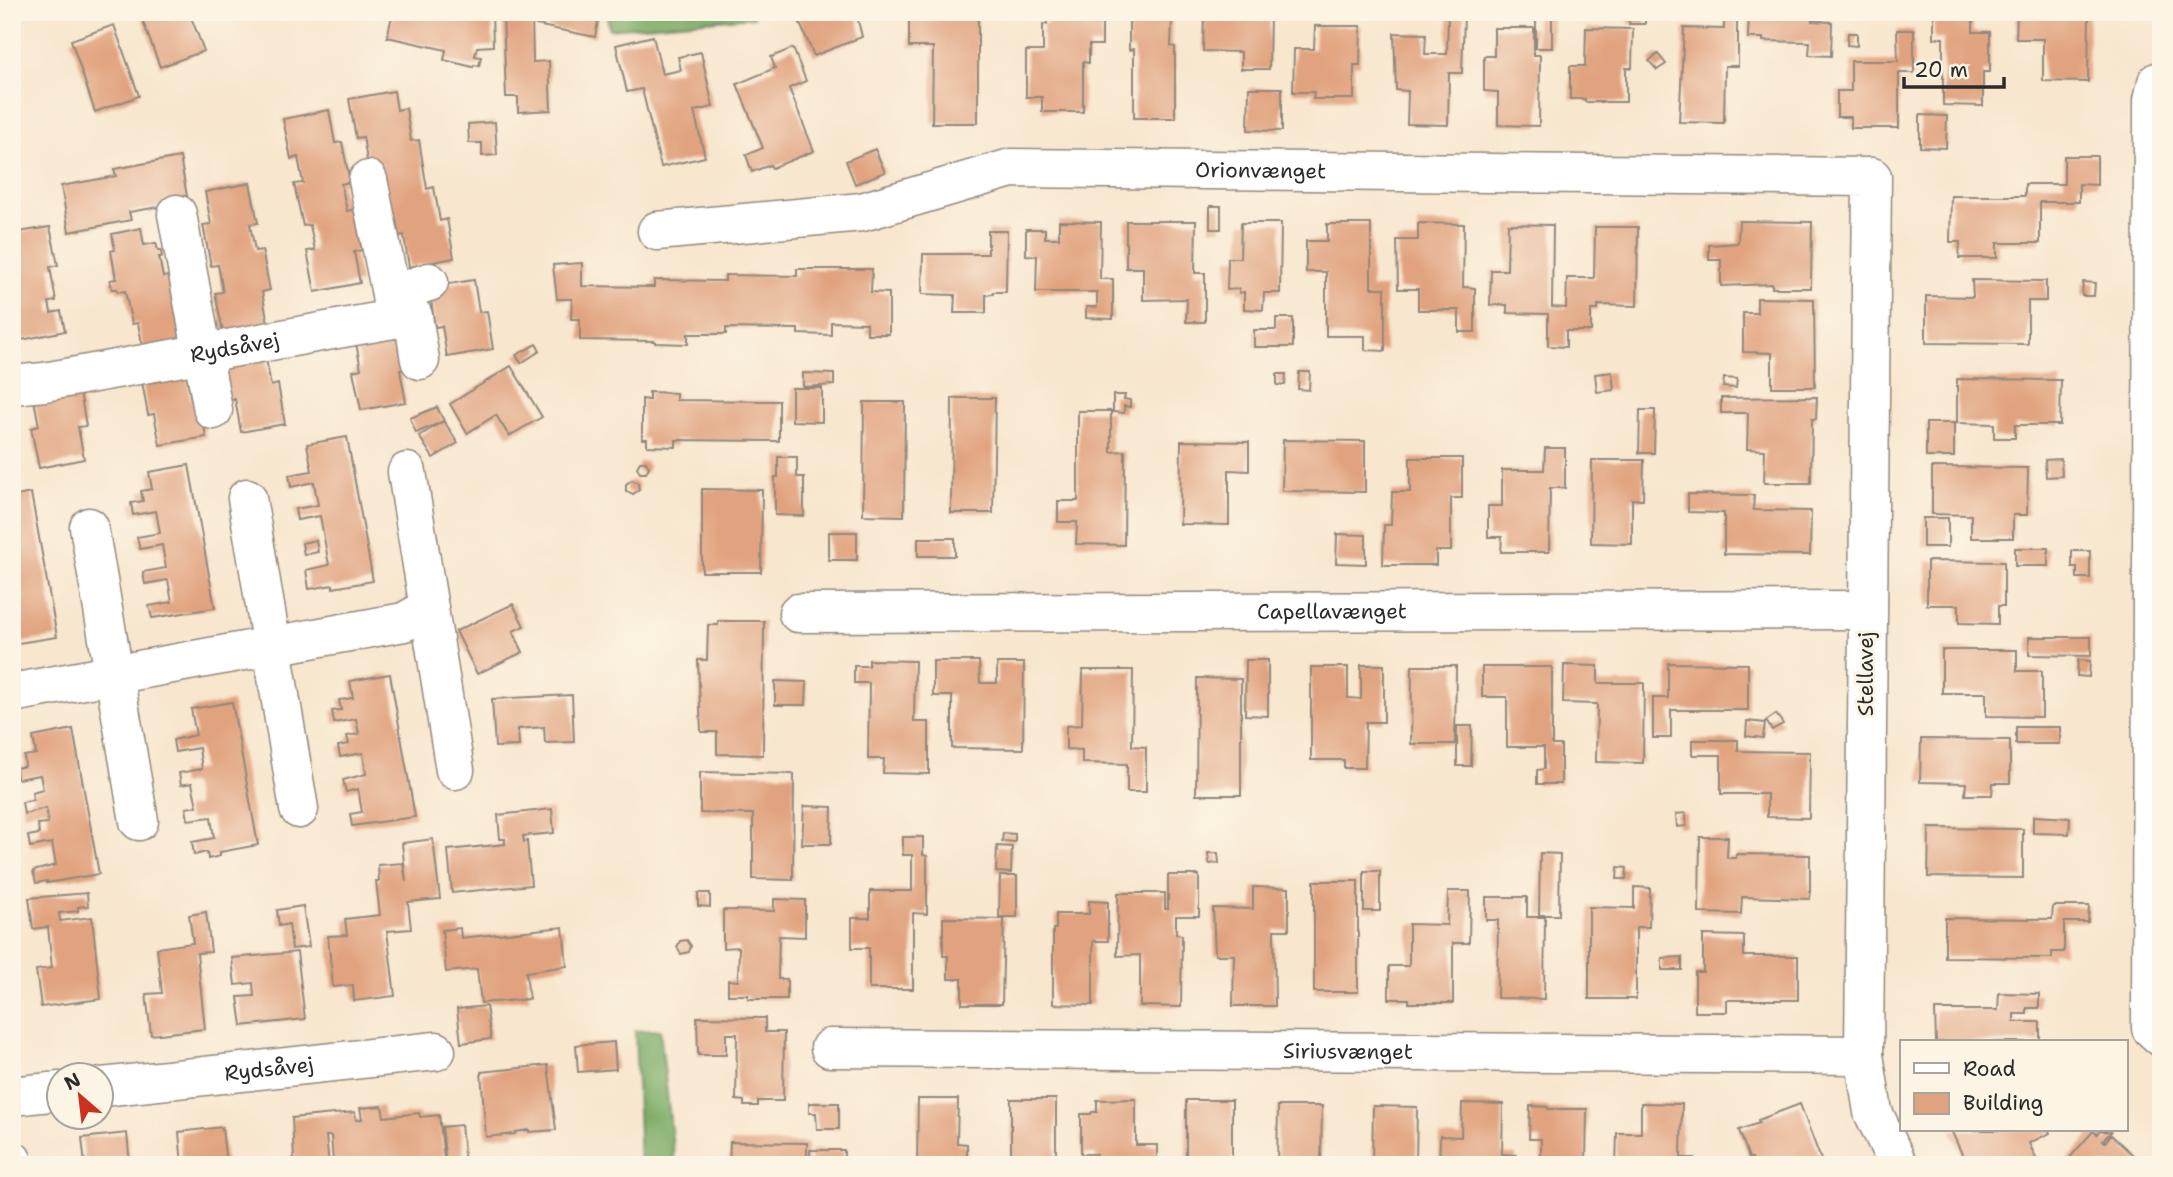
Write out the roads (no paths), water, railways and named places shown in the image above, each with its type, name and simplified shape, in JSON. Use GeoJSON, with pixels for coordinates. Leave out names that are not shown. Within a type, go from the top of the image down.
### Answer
{"type":"FeatureCollection","features":[{"type":"Feature","properties":{"kind":"street"},"geometry":{"type":"LineString","coordinates":[[2161,81],[2157,82],[2153,100],[2156,936],[2151,1028],[2161,1037]]}},
{"type":"Feature","properties":{"kind":"street","name":"Orionvænget"},"geometry":{"type":"LineString","coordinates":[[657,231],[862,212],[1011,168],[1872,177]]}},
{"type":"Feature","properties":{"kind":"street","name":"Stellavej"},"geometry":{"type":"LineString","coordinates":[[1872,177],[1864,1055],[1873,1112],[1898,1165]]}},
{"type":"Feature","properties":{"kind":"street"},"geometry":{"type":"LineString","coordinates":[[368,180],[392,307],[413,316],[420,360]]}},
{"type":"Feature","properties":{"kind":"street"},"geometry":{"type":"LineString","coordinates":[[177,214],[213,410]]}},
{"type":"Feature","properties":{"kind":"street","name":"Rydsåvej"},"geometry":{"type":"LineString","coordinates":[[12,385],[44,382],[202,354],[392,307],[429,282]]}},
{"type":"Feature","properties":{"kind":"street"},"geometry":{"type":"LineString","coordinates":[[407,472],[455,770]]}},
{"type":"Feature","properties":{"kind":"street"},"geometry":{"type":"LineString","coordinates":[[247,498],[299,809]]}},
{"type":"Feature","properties":{"kind":"street"},"geometry":{"type":"LineString","coordinates":[[89,527],[139,821]]}},
{"type":"Feature","properties":{"kind":"street"},"geometry":{"type":"LineString","coordinates":[[12,693],[404,622],[429,608]]}},
{"type":"Feature","properties":{"kind":"street","name":"Capellavænget"},"geometry":{"type":"LineString","coordinates":[[797,613],[1867,610]]}},
{"type":"Feature","properties":{"kind":"street","name":"Siriusvænget"},"geometry":{"type":"LineString","coordinates":[[831,1048],[1864,1055]]}},
{"type":"Feature","properties":{"kind":"street","name":"Rydsåvej"},"geometry":{"type":"LineString","coordinates":[[116,1085],[436,1051]]}},
{"type":"Feature","properties":{"kind":"street"},"geometry":{"type":"LineString","coordinates":[[12,1096],[46,1092]]}}]}
